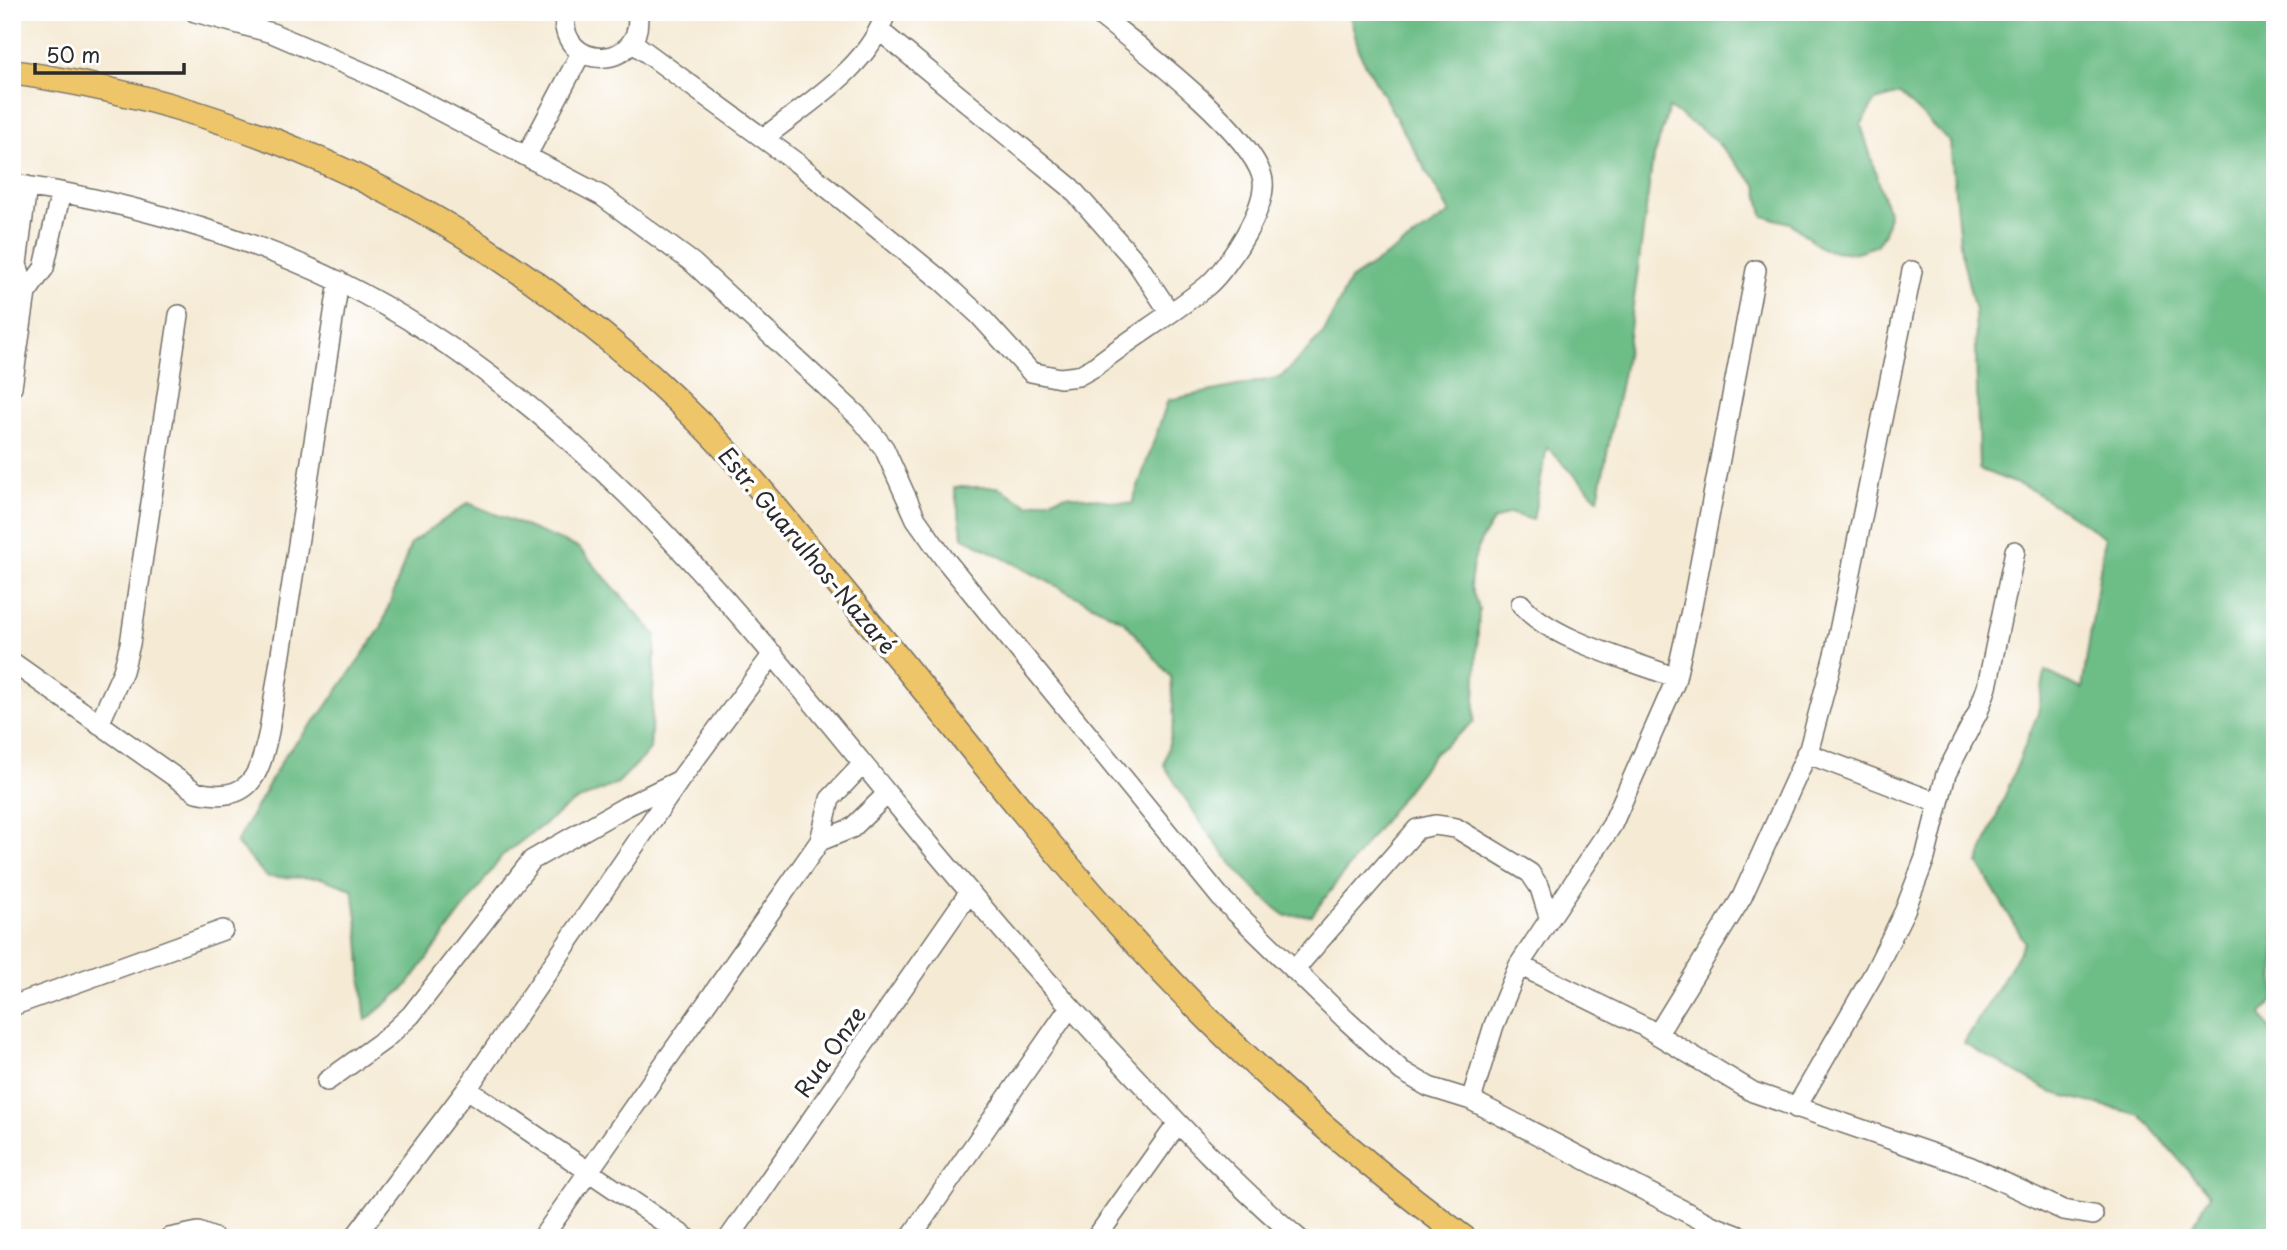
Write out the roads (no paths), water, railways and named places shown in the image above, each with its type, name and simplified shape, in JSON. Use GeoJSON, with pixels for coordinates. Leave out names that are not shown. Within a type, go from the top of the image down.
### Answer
{"type":"FeatureCollection","features":[{"type":"Feature","properties":{"kind":"main road","name":"Estr. Guarulhos-Nazaré"},"geometry":{"type":"LineString","coordinates":[[12,72],[106,87],[193,111],[298,149],[358,175],[434,217],[576,313],[702,425],[804,543],[1121,927],[1203,1017],[1289,1099],[1369,1167],[1464,1238]]}},
{"type":"Feature","properties":{"kind":"street"},"geometry":{"type":"LineString","coordinates":[[195,12],[272,33],[377,78],[602,196],[693,263],[860,418],[884,448],[916,519],[943,557],[1221,898],[1402,1071],[1429,1087],[1471,1100],[1711,1226],[1745,1238]]}},
{"type":"Feature","properties":{"kind":"street"},"geometry":{"type":"LineString","coordinates":[[565,12],[567,36],[581,53],[603,58],[624,50],[632,42],[637,31],[636,12]]}},
{"type":"Feature","properties":{"kind":"street"},"geometry":{"type":"LineString","coordinates":[[632,42],[764,138],[943,282],[979,315],[1031,372],[1052,378],[1078,376],[1209,285],[1228,263],[1259,209],[1263,178],[1246,149],[1204,102],[1096,12]]}},
{"type":"Feature","properties":{"kind":"street"},"geometry":{"type":"LineString","coordinates":[[764,138],[864,54],[883,22],[1070,187],[1137,263],[1170,313]]}},
{"type":"Feature","properties":{"kind":"street"},"geometry":{"type":"LineString","coordinates":[[527,155],[581,53]]}},
{"type":"Feature","properties":{"kind":"street"},"geometry":{"type":"LineString","coordinates":[[12,387],[26,293],[17,264],[20,186],[61,192],[159,217],[252,245],[339,281],[425,330],[508,389],[586,453],[645,512],[773,654],[969,893],[1070,1007],[1178,1123],[1298,1238]]}},
{"type":"Feature","properties":{"kind":"street"},"geometry":{"type":"LineString","coordinates":[[26,293],[44,268],[61,192]]}},
{"type":"Feature","properties":{"kind":"street"},"geometry":{"type":"LineString","coordinates":[[1471,1100],[1494,1025],[1519,965],[1612,825],[1676,678],[1756,270]]}},
{"type":"Feature","properties":{"kind":"street"},"geometry":{"type":"LineString","coordinates":[[1657,1035],[1742,897],[1807,753],[1835,651],[1912,271]]}},
{"type":"Feature","properties":{"kind":"street"},"geometry":{"type":"LineString","coordinates":[[12,662],[196,792],[218,797],[233,794],[252,781],[262,762],[269,731],[339,281]]}},
{"type":"Feature","properties":{"kind":"street"},"geometry":{"type":"LineString","coordinates":[[99,724],[123,671],[130,644],[179,315]]}},
{"type":"Feature","properties":{"kind":"street"},"geometry":{"type":"LineString","coordinates":[[1796,1108],[1874,973],[1905,910],[1925,858],[1946,774],[1978,712],[1987,687],[2015,551]]}},
{"type":"Feature","properties":{"kind":"street"},"geometry":{"type":"LineString","coordinates":[[1521,604],[1534,620],[1554,630],[1676,678]]}},
{"type":"Feature","properties":{"kind":"street"},"geometry":{"type":"LineString","coordinates":[[354,1238],[467,1089],[679,781],[773,654]]}},
{"type":"Feature","properties":{"kind":"street"},"geometry":{"type":"LineString","coordinates":[[1807,753],[1938,803]]}},
{"type":"Feature","properties":{"kind":"street"},"geometry":{"type":"LineString","coordinates":[[542,1238],[820,841],[830,799],[863,764]]}},
{"type":"Feature","properties":{"kind":"street"},"geometry":{"type":"LineString","coordinates":[[327,1081],[384,1040],[411,1015],[532,860],[625,807],[679,781]]}},
{"type":"Feature","properties":{"kind":"street"},"geometry":{"type":"LineString","coordinates":[[820,841],[852,828],[887,794]]}},
{"type":"Feature","properties":{"kind":"street"},"geometry":{"type":"LineString","coordinates":[[1294,970],[1417,829],[1434,825],[1456,828],[1530,873],[1540,888],[1549,917]]}},
{"type":"Feature","properties":{"kind":"street","name":"Rua Onze"},"geometry":{"type":"LineString","coordinates":[[729,1238],[969,893]]}},
{"type":"Feature","properties":{"kind":"street"},"geometry":{"type":"LineString","coordinates":[[12,1006],[223,930]]}},
{"type":"Feature","properties":{"kind":"street"},"geometry":{"type":"LineString","coordinates":[[1519,965],[1657,1035],[1753,1092],[1971,1167],[2063,1210],[2093,1215]]}},
{"type":"Feature","properties":{"kind":"street"},"geometry":{"type":"LineString","coordinates":[[910,1238],[1070,1007]]}},
{"type":"Feature","properties":{"kind":"street"},"geometry":{"type":"LineString","coordinates":[[467,1089],[687,1238]]}},
{"type":"Feature","properties":{"kind":"street"},"geometry":{"type":"LineString","coordinates":[[1097,1238],[1178,1123]]}},
{"type":"Feature","properties":{"kind":"street"},"geometry":{"type":"LineString","coordinates":[[169,1238],[198,1232],[214,1238]]}}]}
